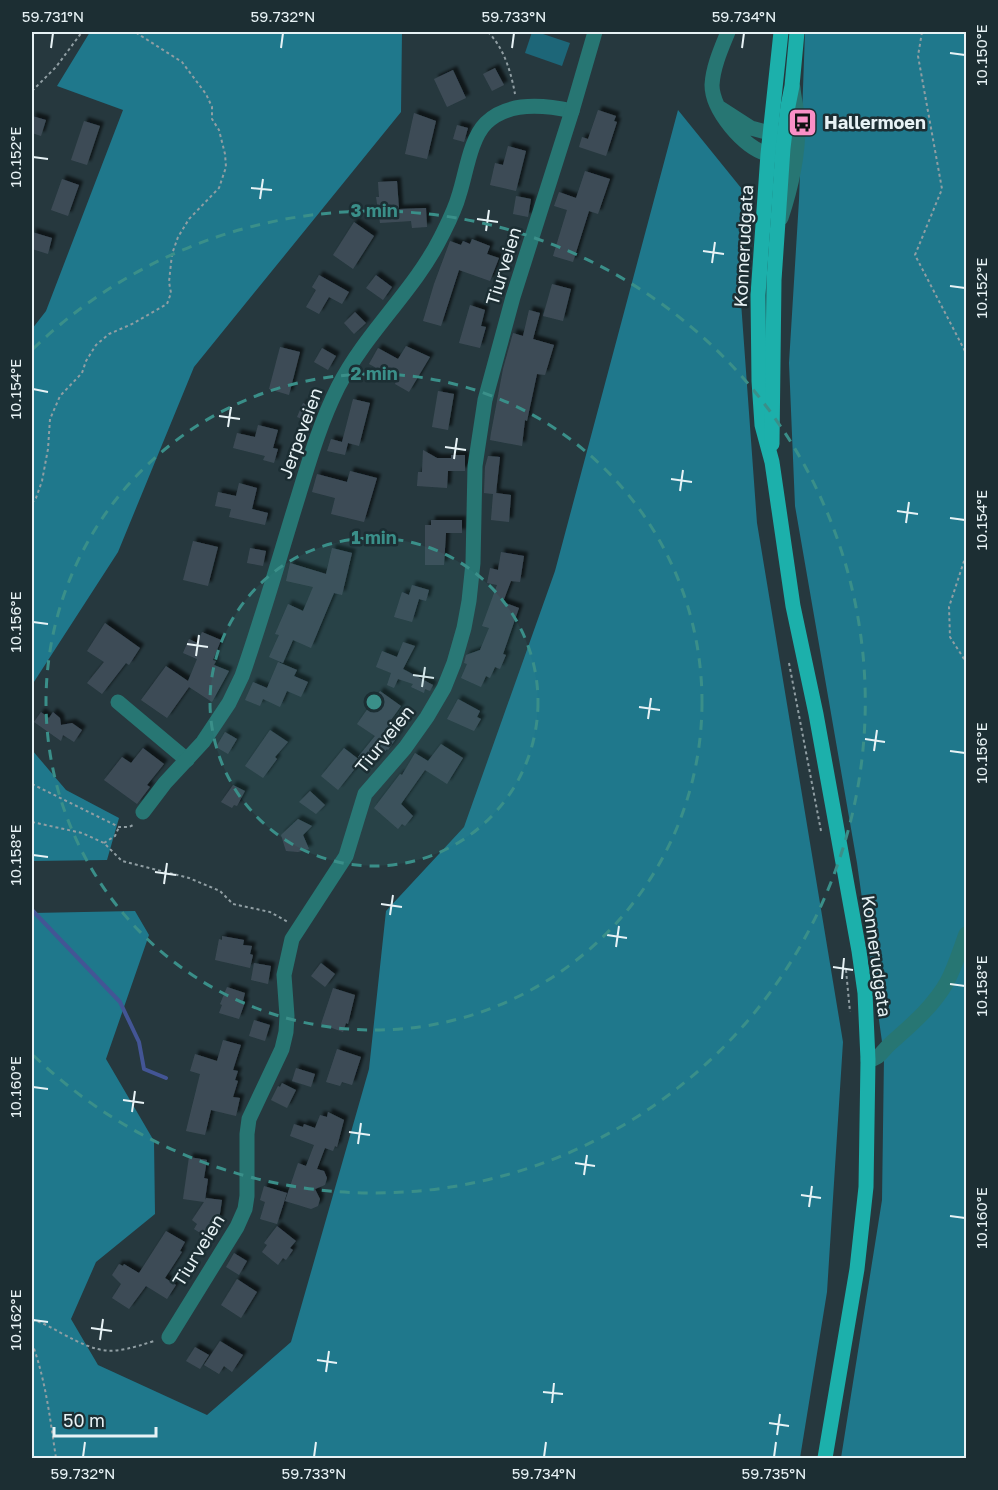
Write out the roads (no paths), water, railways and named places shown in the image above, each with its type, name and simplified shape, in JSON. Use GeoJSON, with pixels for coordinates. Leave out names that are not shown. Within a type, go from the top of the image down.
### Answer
{"type":"FeatureCollection","features":[{"type":"Feature","properties":{"kind":"main road","name":"Konnerudgata"},"geometry":{"type":"LineString","coordinates":[[781,32],[761,249],[758,339],[762,425],[772,462],[793,606],[816,714],[859,951],[865,993],[868,1060],[866,1187],[857,1269],[825,1458]]}},
{"type":"Feature","properties":{"kind":"main road","name":"Konnerudgata"},"geometry":{"type":"LineString","coordinates":[[772,462],[773,321],[777,229],[783,148],[797,32]]}},
{"type":"Feature","properties":{"kind":"street","name":"Tiurveien"},"geometry":{"type":"LineString","coordinates":[[169,1337],[237,1227],[245,1209],[249,1119],[282,1049],[287,1016],[284,975],[289,947],[299,927],[346,856],[365,794],[405,748],[427,717],[444,688],[454,663],[469,601],[473,563],[476,458],[485,400],[513,297],[595,32]]}},
{"type":"Feature","properties":{"kind":"street"},"geometry":{"type":"LineString","coordinates":[[720,108],[752,128],[770,133],[783,148],[768,154],[760,153],[742,140],[732,129],[720,108],[714,96],[712,87],[718,58],[728,32]]}},
{"type":"Feature","properties":{"kind":"street"},"geometry":{"type":"LineString","coordinates":[[777,229],[788,195],[795,162],[798,124],[792,86]]}},
{"type":"Feature","properties":{"kind":"street","name":"Jerpeveien"},"geometry":{"type":"LineString","coordinates":[[143,812],[215,725],[242,676],[312,451],[328,407],[365,343],[420,271],[440,240],[459,197],[479,132],[495,116],[518,107],[550,106],[572,111]]}},
{"type":"Feature","properties":{"kind":"street"},"geometry":{"type":"LineString","coordinates":[[118,702],[187,760]]}},
{"type":"Feature","properties":{"kind":"street"},"geometry":{"type":"LineString","coordinates":[[868,1060],[877,1059],[917,1020],[941,992],[953,969],[966,934]]}},
{"type":"Feature","properties":{"kind":"waterway"},"geometry":{"type":"LineString","coordinates":[[32,910],[120,1002],[139,1042],[144,1069],[166,1078]]}},
{"type":"Feature","properties":{"kind":"place","name":"Hallermoen"},"geometry":{"type":"Point","coordinates":[803,122]}}]}
